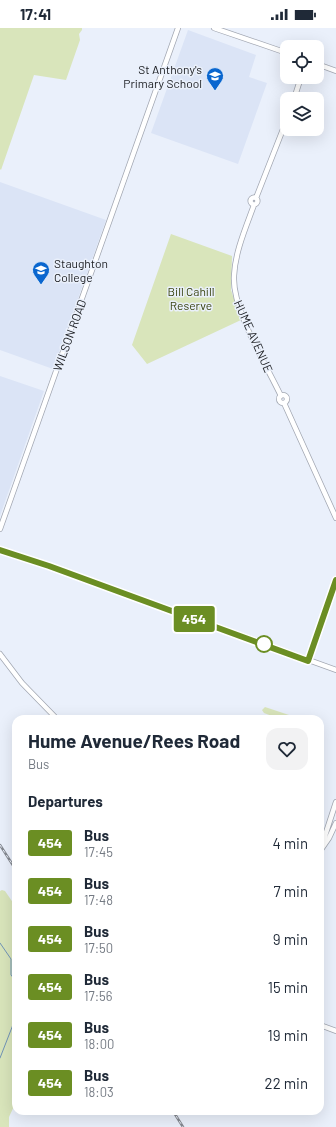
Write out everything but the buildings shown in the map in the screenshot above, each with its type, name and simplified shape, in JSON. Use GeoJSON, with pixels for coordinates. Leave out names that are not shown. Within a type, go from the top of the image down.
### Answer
{"type":"FeatureCollection","features":[{"type":"Feature","properties":{"kind":"street","name":"WILSON ROAD"},"geometry":{"type":"LineString","coordinates":[[0,529],[178,28]]}},
{"type":"Feature","properties":{"kind":"street"},"geometry":{"type":"LineString","coordinates":[[214,28],[280,51]]}},
{"type":"Feature","properties":{"kind":"street"},"geometry":{"type":"LineString","coordinates":[[324,67],[336,71]]}},
{"type":"Feature","properties":{"kind":"street","name":"HUME AVENUE"},"geometry":{"type":"LineString","coordinates":[[280,136],[256,198],[258,202],[254,205],[237,255],[234,290],[245,321],[281,396],[286,397],[284,403],[336,518]]}},
{"type":"Feature","properties":{"kind":"street"},"geometry":{"type":"LineString","coordinates":[[0,550],[49,566],[336,670]]}},
{"type":"Feature","properties":{"kind":"street"},"geometry":{"type":"LineString","coordinates":[[308,661],[336,580]]}},
{"type":"Feature","properties":{"kind":"street"},"geometry":{"type":"LineString","coordinates":[[0,654],[22,683],[53,715]]}},
{"type":"Feature","properties":{"kind":"street"},"geometry":{"type":"LineString","coordinates":[[324,839],[336,802]]}},
{"type":"Feature","properties":{"kind":"street"},"geometry":{"type":"LineString","coordinates":[[324,846],[336,823]]}},
{"type":"Feature","properties":{"kind":"street"},"geometry":{"type":"LineString","coordinates":[[324,1026],[336,1030]]}},
{"type":"Feature","properties":{"kind":"shaded area","name":"St Anthony's Primary School"},"geometry":{"type":"Polygon","coordinates":[[[188,30],[256,55],[249,77],[267,83],[238,164],[151,133],[188,30]]]}},
{"type":"Feature","properties":{"kind":"shaded area","name":"Staughton College"},"geometry":{"type":"Polygon","coordinates":[[[0,182],[106,220],[53,369],[0,350],[0,182]]]}},
{"type":"Feature","properties":{"kind":"shaded area"},"geometry":{"type":"Polygon","coordinates":[[[0,376],[44,391],[0,516],[0,376]]]}},
{"type":"Feature","properties":{"kind":"green space"},"geometry":{"type":"Polygon","coordinates":[[[0,28],[82,28],[79,34],[80,40],[66,80],[34,75],[1,170],[0,169],[0,28]]]}},
{"type":"Feature","properties":{"kind":"green space","name":"Bill Cahill Reserve"},"geometry":{"type":"Polygon","coordinates":[[[171,234],[232,256],[231,290],[241,320],[147,364],[132,345],[171,234]]]}},
{"type":"Feature","properties":{"kind":"green space"},"geometry":{"type":"Polygon","coordinates":[[[265,707],[289,715],[269,715],[264,713],[262,710],[265,707]]]}},
{"type":"Feature","properties":{"kind":"green space"},"geometry":{"type":"Polygon","coordinates":[[[0,891],[5,891],[12,901],[12,1111],[9,1117],[9,1127],[0,1127],[0,891]]]}},
{"type":"Feature","properties":{"kind":"waterway"},"geometry":{"type":"LineString","coordinates":[[0,943],[11,959],[12,976]]}},
{"type":"Feature","properties":{"kind":"waterway"},"geometry":{"type":"LineString","coordinates":[[0,1058],[12,1027]]}},
{"type":"Feature","properties":{"kind":"railway"},"geometry":{"type":"LineString","coordinates":[[0,845],[12,864]]}},
{"type":"Feature","properties":{"kind":"railway"},"geometry":{"type":"LineString","coordinates":[[176,1115],[183,1127]]}},
{"type":"Feature","properties":{"kind":"bus line","name":"454"},"geometry":{"type":"LineString","coordinates":[[0,550],[49,566],[308,661],[336,580]]}},
{"type":"Feature","properties":{"kind":"place","name":"St Anthony's Primary School"},"geometry":{"type":"Point","coordinates":[215,91]}},
{"type":"Feature","properties":{"kind":"place","name":"Staughton College"},"geometry":{"type":"Point","coordinates":[41,285]}}]}
